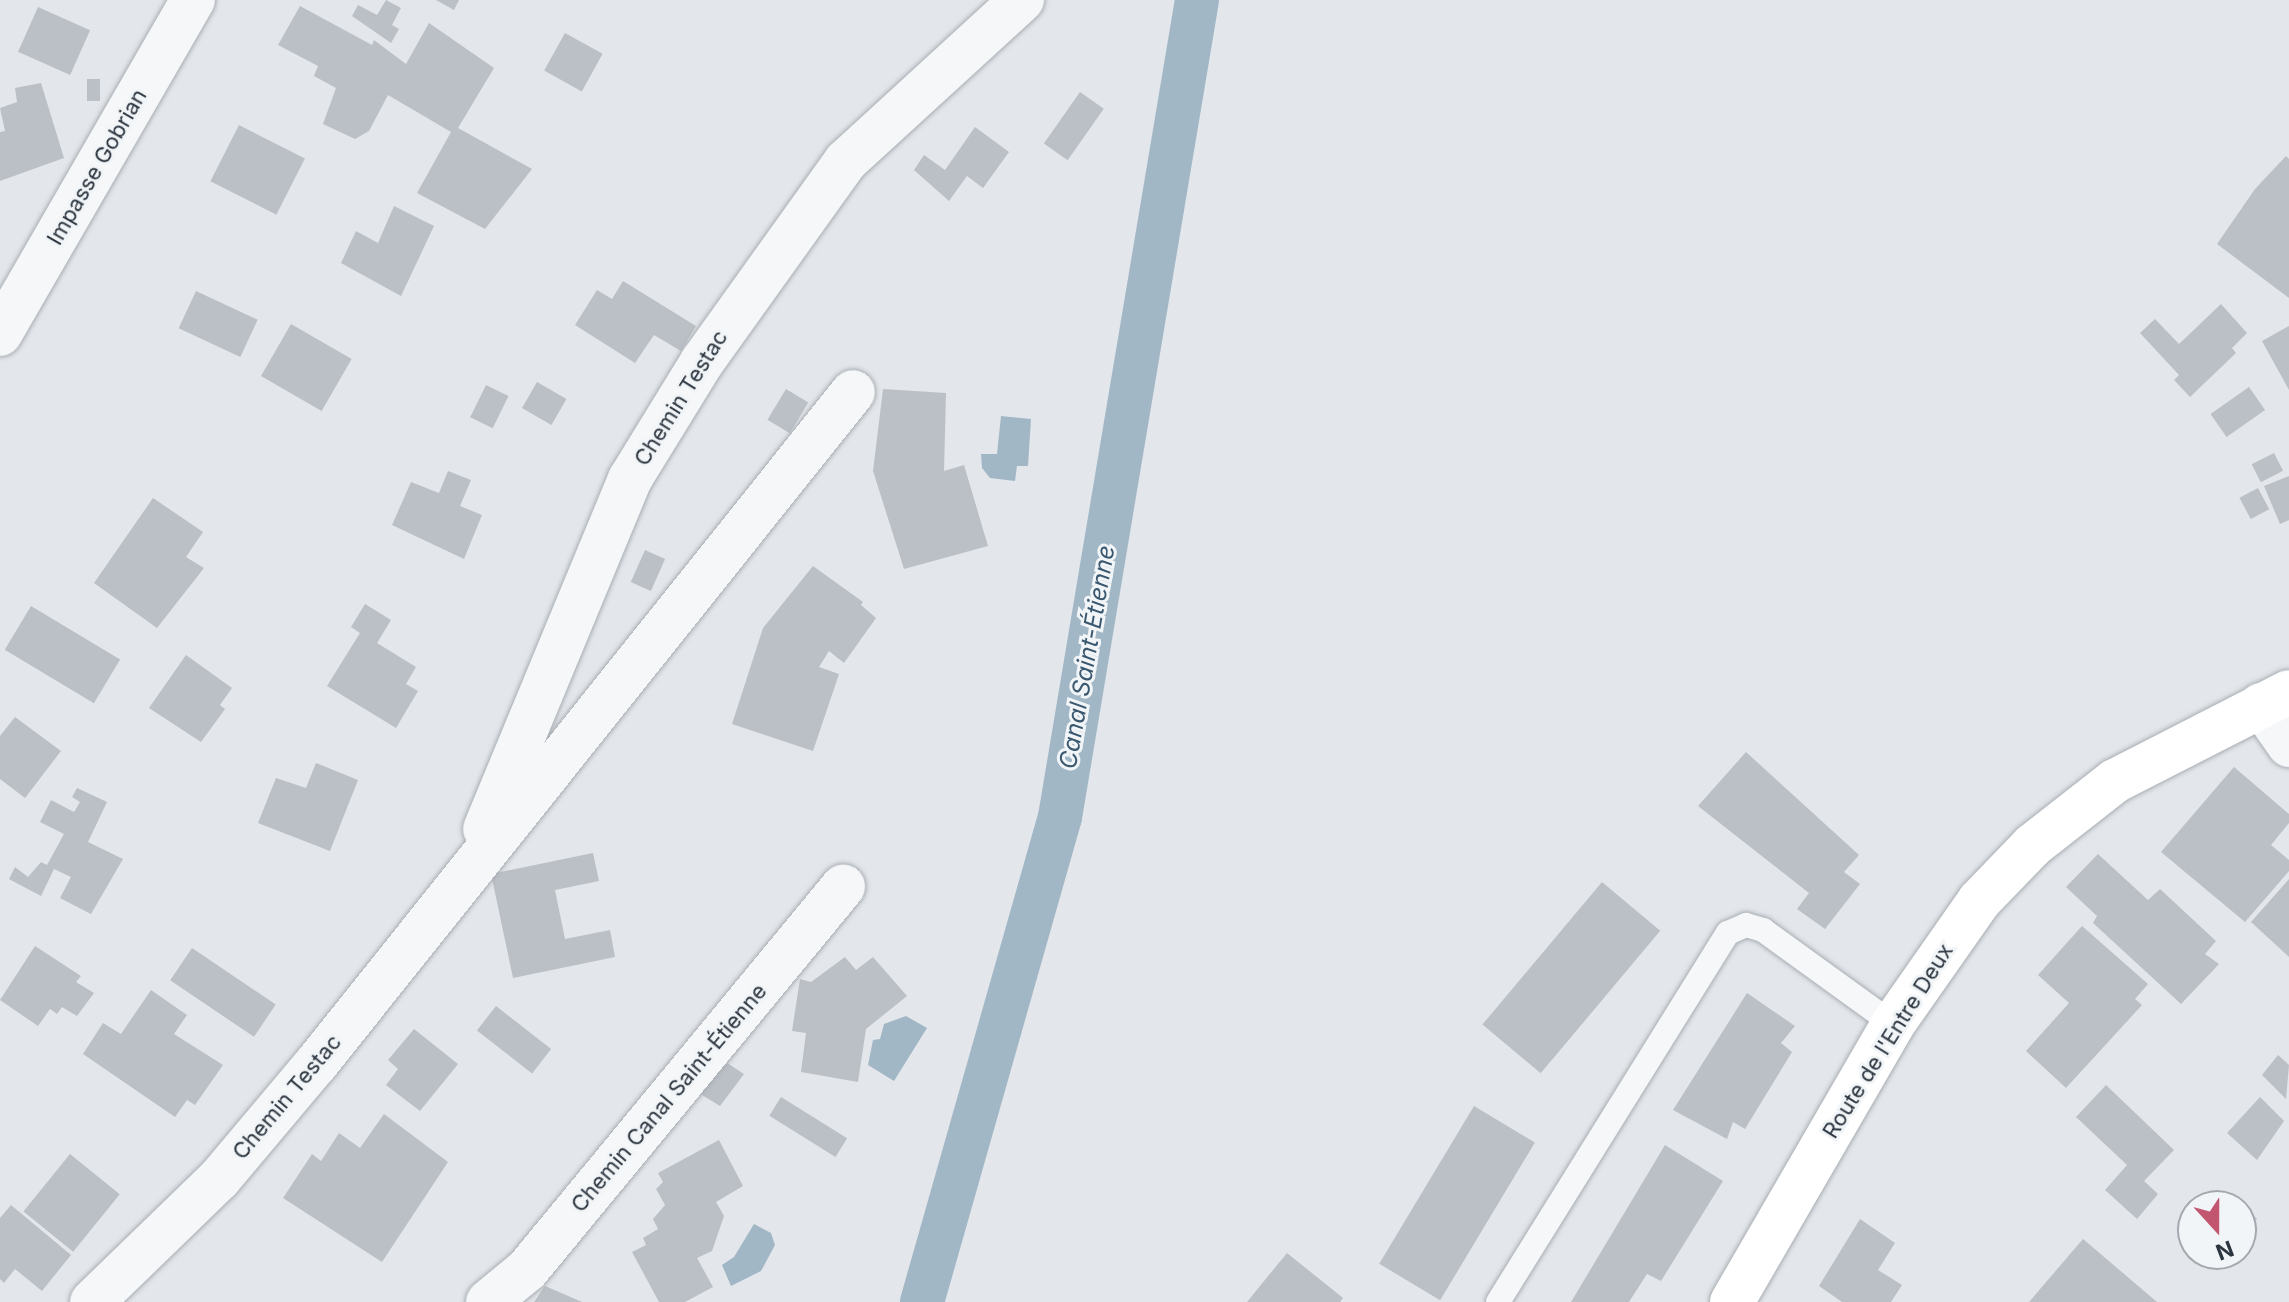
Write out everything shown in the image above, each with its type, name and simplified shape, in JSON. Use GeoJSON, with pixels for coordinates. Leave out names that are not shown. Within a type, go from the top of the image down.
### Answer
{"type":"FeatureCollection","features":[{"type":"Feature","properties":{"kind":"main road","name":"Route de l'Entre Deux"},"geometry":{"type":"LineString","coordinates":[[1732,1302],[1893,1024],[1979,901],[2033,845],[2115,781],[2275,699]]}},
{"type":"Feature","properties":{"kind":"street","name":"Impasse Gobrian"},"geometry":{"type":"LineString","coordinates":[[0,334],[193,0]]}},
{"type":"Feature","properties":{"kind":"street","name":"Chemin Testac"},"geometry":{"type":"LineString","coordinates":[[466,877],[630,479],[702,362],[846,161],[1022,0]]}},
{"type":"Feature","properties":{"kind":"street","name":"Chemin Testac"},"geometry":{"type":"LineString","coordinates":[[92,1302],[219,1179],[466,877],[853,392]]}},
{"type":"Feature","properties":{"kind":"street"},"geometry":{"type":"LineString","coordinates":[[2275,699],[2289,745]]}},
{"type":"Feature","properties":{"kind":"street","name":"Chemin Canal Saint-Étienne"},"geometry":{"type":"LineString","coordinates":[[488,1302],[527,1270],[843,887]]}},
{"type":"Feature","properties":{"kind":"lane"},"geometry":{"type":"LineString","coordinates":[[1498,1302],[1728,933],[1746,925],[1763,930],[1893,1024]]}},
{"type":"Feature","properties":{"kind":"water"},"geometry":{"type":"Polygon","coordinates":[[[1001,416],[1031,419],[1028,466],[1017,466],[1015,481],[990,478],[982,468],[981,454],[997,454],[1001,416]]]}},
{"type":"Feature","properties":{"kind":"water"},"geometry":{"type":"Polygon","coordinates":[[[906,1016],[927,1028],[894,1081],[868,1065],[873,1040],[880,1039],[884,1024],[906,1016]]]}},
{"type":"Feature","properties":{"kind":"water"},"geometry":{"type":"Polygon","coordinates":[[[754,1224],[771,1233],[775,1245],[761,1271],[731,1286],[722,1265],[734,1257],[754,1224]]]}},
{"type":"Feature","properties":{"kind":"building"},"geometry":{"type":"Polygon","coordinates":[[[386,0],[401,8],[392,25],[399,29],[391,43],[352,16],[358,5],[377,15],[386,0]]]}},
{"type":"Feature","properties":{"kind":"building"},"geometry":{"type":"Polygon","coordinates":[[[436,0],[459,0],[454,10],[436,0]]]}},
{"type":"Feature","properties":{"kind":"building"},"geometry":{"type":"Polygon","coordinates":[[[300,6],[372,45],[374,40],[406,64],[429,23],[494,68],[458,128],[532,169],[485,229],[417,193],[451,132],[388,95],[369,131],[355,139],[323,124],[336,88],[314,76],[318,66],[278,45],[300,6]]]}},
{"type":"Feature","properties":{"kind":"building"},"geometry":{"type":"Polygon","coordinates":[[[38,7],[90,30],[70,75],[18,52],[38,7]]]}},
{"type":"Feature","properties":{"kind":"building"},"geometry":{"type":"Polygon","coordinates":[[[565,33],[603,54],[582,91],[544,71],[565,33]]]}},
{"type":"Feature","properties":{"kind":"building"},"geometry":{"type":"Polygon","coordinates":[[[87,79],[100,79],[100,101],[87,101],[87,79]]]}},
{"type":"Feature","properties":{"kind":"building"},"geometry":{"type":"Polygon","coordinates":[[[41,83],[64,158],[0,181],[0,132],[5,131],[0,108],[17,102],[15,88],[41,83]]]}},
{"type":"Feature","properties":{"kind":"building"},"geometry":{"type":"Polygon","coordinates":[[[1080,92],[1104,109],[1068,160],[1044,144],[1080,92]]]}},
{"type":"Feature","properties":{"kind":"building"},"geometry":{"type":"Polygon","coordinates":[[[239,125],[305,159],[276,215],[210,181],[239,125]]]}},
{"type":"Feature","properties":{"kind":"building"},"geometry":{"type":"Polygon","coordinates":[[[975,127],[1009,152],[983,188],[967,176],[949,201],[914,170],[924,155],[945,170],[975,127]]]}},
{"type":"Feature","properties":{"kind":"building"},"geometry":{"type":"Polygon","coordinates":[[[2286,156],[2289,159],[2289,298],[2217,244],[2255,189],[2286,156]]]}},
{"type":"Feature","properties":{"kind":"building"},"geometry":{"type":"Polygon","coordinates":[[[394,206],[434,226],[401,296],[341,263],[356,231],[378,243],[394,206]]]}},
{"type":"Feature","properties":{"kind":"building"},"geometry":{"type":"Polygon","coordinates":[[[623,281],[696,326],[681,351],[654,335],[635,363],[575,325],[597,290],[612,299],[623,281]]]}},
{"type":"Feature","properties":{"kind":"building"},"geometry":{"type":"Polygon","coordinates":[[[196,291],[258,320],[240,357],[179,328],[196,291]]]}},
{"type":"Feature","properties":{"kind":"building"},"geometry":{"type":"Polygon","coordinates":[[[2221,304],[2247,333],[2232,348],[2236,353],[2190,397],[2174,380],[2179,375],[2140,333],[2155,319],[2179,344],[2221,304]]]}},
{"type":"Feature","properties":{"kind":"building"},"geometry":{"type":"Polygon","coordinates":[[[291,324],[352,359],[322,411],[261,376],[291,324]]]}},
{"type":"Feature","properties":{"kind":"building"},"geometry":{"type":"Polygon","coordinates":[[[2289,326],[2289,390],[2262,341],[2289,326]]]}},
{"type":"Feature","properties":{"kind":"building"},"geometry":{"type":"Polygon","coordinates":[[[537,382],[566,399],[551,425],[522,408],[537,382]]]}},
{"type":"Feature","properties":{"kind":"building"},"geometry":{"type":"Polygon","coordinates":[[[486,385],[508,396],[493,428],[470,417],[486,385]]]}},
{"type":"Feature","properties":{"kind":"building"},"geometry":{"type":"Polygon","coordinates":[[[2249,387],[2265,410],[2227,437],[2210,414],[2249,387]]]}},
{"type":"Feature","properties":{"kind":"building"},"geometry":{"type":"Polygon","coordinates":[[[786,389],[808,402],[790,433],[767,420],[786,389]]]}},
{"type":"Feature","properties":{"kind":"building"},"geometry":{"type":"Polygon","coordinates":[[[883,389],[946,393],[944,471],[964,465],[988,546],[904,569],[873,471],[883,389]]]}},
{"type":"Feature","properties":{"kind":"building"},"geometry":{"type":"Polygon","coordinates":[[[2274,453],[2283,471],[2261,482],[2252,464],[2274,453]]]}},
{"type":"Feature","properties":{"kind":"building"},"geometry":{"type":"Polygon","coordinates":[[[448,471],[471,480],[460,506],[482,515],[464,559],[392,525],[411,482],[439,493],[448,471]]]}},
{"type":"Feature","properties":{"kind":"building"},"geometry":{"type":"Polygon","coordinates":[[[2289,476],[2289,520],[2280,524],[2264,486],[2289,476]]]}},
{"type":"Feature","properties":{"kind":"building"},"geometry":{"type":"Polygon","coordinates":[[[2258,488],[2269,509],[2251,519],[2239,498],[2258,488]]]}},
{"type":"Feature","properties":{"kind":"building"},"geometry":{"type":"Polygon","coordinates":[[[153,498],[203,532],[186,557],[204,568],[157,628],[94,583],[153,498]]]}},
{"type":"Feature","properties":{"kind":"building"},"geometry":{"type":"Polygon","coordinates":[[[645,550],[665,559],[651,591],[631,582],[645,550]]]}},
{"type":"Feature","properties":{"kind":"building"},"geometry":{"type":"Polygon","coordinates":[[[813,566],[863,602],[861,605],[876,618],[844,663],[829,651],[819,667],[839,674],[813,751],[732,724],[763,628],[813,566]]]}},
{"type":"Feature","properties":{"kind":"building"},"geometry":{"type":"Polygon","coordinates":[[[365,604],[391,620],[377,643],[416,667],[406,684],[418,691],[396,728],[327,686],[360,633],[351,627],[365,604]]]}},
{"type":"Feature","properties":{"kind":"building"},"geometry":{"type":"Polygon","coordinates":[[[31,606],[120,660],[94,703],[5,650],[31,606]]]}},
{"type":"Feature","properties":{"kind":"building"},"geometry":{"type":"Polygon","coordinates":[[[186,655],[232,688],[220,705],[225,709],[201,742],[149,708],[186,655]]]}},
{"type":"Feature","properties":{"kind":"building"},"geometry":{"type":"Polygon","coordinates":[[[15,717],[61,751],[25,798],[0,779],[0,736],[15,717]]]}},
{"type":"Feature","properties":{"kind":"building"},"geometry":{"type":"Polygon","coordinates":[[[1746,752],[1859,855],[1844,872],[1860,884],[1825,929],[1797,909],[1809,893],[1698,806],[1746,752]]]}},
{"type":"Feature","properties":{"kind":"building"},"geometry":{"type":"Polygon","coordinates":[[[316,763],[358,780],[330,851],[258,823],[276,778],[306,788],[316,763]]]}},
{"type":"Feature","properties":{"kind":"building"},"geometry":{"type":"Polygon","coordinates":[[[2234,767],[2289,814],[2289,823],[2271,845],[2289,860],[2289,871],[2245,922],[2161,852],[2234,767]]]}},
{"type":"Feature","properties":{"kind":"building"},"geometry":{"type":"Polygon","coordinates":[[[77,788],[107,802],[88,842],[123,859],[91,914],[60,898],[71,877],[54,869],[41,896],[9,879],[15,867],[28,877],[41,862],[47,865],[64,834],[40,822],[51,800],[74,812],[80,802],[72,797],[77,788]]]}},
{"type":"Feature","properties":{"kind":"building"},"geometry":{"type":"Polygon","coordinates":[[[593,853],[599,881],[555,890],[565,939],[610,930],[615,957],[513,978],[491,874],[593,853]]]}},
{"type":"Feature","properties":{"kind":"building"},"geometry":{"type":"Polygon","coordinates":[[[2098,854],[2148,900],[2160,889],[2216,941],[2205,954],[2219,964],[2181,1004],[2093,923],[2097,916],[2066,887],[2098,854]]]}},
{"type":"Feature","properties":{"kind":"building"},"geometry":{"type":"Polygon","coordinates":[[[2289,879],[2289,957],[2251,922],[2289,879]]]}},
{"type":"Feature","properties":{"kind":"building"},"geometry":{"type":"Polygon","coordinates":[[[1602,882],[1660,931],[1541,1073],[1482,1024],[1602,882]]]}},
{"type":"Feature","properties":{"kind":"building"},"geometry":{"type":"Polygon","coordinates":[[[2082,926],[2148,984],[2135,999],[2142,1005],[2066,1088],[2026,1051],[2069,1003],[2038,975],[2082,926]]]}},
{"type":"Feature","properties":{"kind":"building"},"geometry":{"type":"Polygon","coordinates":[[[35,946],[81,976],[76,982],[94,993],[77,1016],[62,1007],[57,1014],[50,1009],[38,1026],[0,1000],[35,946]]]}},
{"type":"Feature","properties":{"kind":"building"},"geometry":{"type":"Polygon","coordinates":[[[192,948],[276,1004],[254,1037],[170,980],[192,948]]]}},
{"type":"Feature","properties":{"kind":"building"},"geometry":{"type":"Polygon","coordinates":[[[845,957],[856,970],[873,957],[907,996],[866,1029],[858,1082],[801,1072],[806,1033],[792,1031],[800,979],[811,982],[845,957]]]}},
{"type":"Feature","properties":{"kind":"building"},"geometry":{"type":"Polygon","coordinates":[[[151,990],[187,1015],[174,1034],[223,1065],[195,1105],[187,1100],[175,1117],[83,1054],[103,1023],[121,1034],[151,990]]]}},
{"type":"Feature","properties":{"kind":"building"},"geometry":{"type":"Polygon","coordinates":[[[1747,993],[1795,1026],[1781,1043],[1792,1052],[1745,1129],[1733,1122],[1727,1139],[1673,1110],[1747,993]]]}},
{"type":"Feature","properties":{"kind":"building"},"geometry":{"type":"Polygon","coordinates":[[[496,1006],[551,1049],[532,1074],[477,1030],[496,1006]]]}},
{"type":"Feature","properties":{"kind":"building"},"geometry":{"type":"Polygon","coordinates":[[[414,1029],[458,1064],[420,1111],[386,1085],[398,1069],[388,1060],[414,1029]]]}},
{"type":"Feature","properties":{"kind":"building"},"geometry":{"type":"Polygon","coordinates":[[[715,1055],[744,1074],[720,1106],[689,1087],[715,1055]]]}},
{"type":"Feature","properties":{"kind":"building"},"geometry":{"type":"Polygon","coordinates":[[[2278,1055],[2289,1065],[2286,1099],[2262,1075],[2278,1055]]]}},
{"type":"Feature","properties":{"kind":"building"},"geometry":{"type":"Polygon","coordinates":[[[2106,1085],[2174,1150],[2144,1181],[2158,1194],[2137,1219],[2105,1190],[2127,1165],[2076,1117],[2106,1085]]]}},
{"type":"Feature","properties":{"kind":"building"},"geometry":{"type":"Polygon","coordinates":[[[781,1097],[847,1138],[835,1157],[769,1116],[781,1097]]]}},
{"type":"Feature","properties":{"kind":"building"},"geometry":{"type":"Polygon","coordinates":[[[2260,1097],[2284,1121],[2257,1160],[2227,1133],[2260,1097]]]}},
{"type":"Feature","properties":{"kind":"building"},"geometry":{"type":"Polygon","coordinates":[[[1474,1106],[1535,1143],[1440,1300],[1379,1264],[1474,1106]]]}},
{"type":"Feature","properties":{"kind":"building"},"geometry":{"type":"Polygon","coordinates":[[[384,1114],[448,1162],[382,1262],[283,1198],[312,1154],[321,1161],[339,1133],[360,1148],[384,1114]]]}},
{"type":"Feature","properties":{"kind":"building"},"geometry":{"type":"Polygon","coordinates":[[[719,1140],[743,1186],[716,1202],[724,1216],[712,1251],[697,1258],[713,1287],[685,1302],[659,1302],[632,1252],[646,1245],[643,1238],[658,1229],[653,1219],[665,1205],[656,1189],[663,1182],[658,1173],[719,1140]]]}},
{"type":"Feature","properties":{"kind":"building"},"geometry":{"type":"Polygon","coordinates":[[[1665,1145],[1723,1181],[1661,1281],[1647,1274],[1629,1302],[1571,1302],[1665,1145]]]}},
{"type":"Feature","properties":{"kind":"building"},"geometry":{"type":"Polygon","coordinates":[[[70,1154],[120,1194],[73,1252],[23,1212],[70,1154]]]}},
{"type":"Feature","properties":{"kind":"building"},"geometry":{"type":"Polygon","coordinates":[[[11,1205],[71,1255],[42,1291],[15,1269],[4,1283],[0,1279],[0,1218],[11,1205]]]}},
{"type":"Feature","properties":{"kind":"building"},"geometry":{"type":"Polygon","coordinates":[[[1860,1219],[1895,1243],[1878,1270],[1902,1285],[1891,1302],[1842,1302],[1819,1286],[1860,1219]]]}},
{"type":"Feature","properties":{"kind":"building"},"geometry":{"type":"Polygon","coordinates":[[[2083,1239],[2157,1302],[2029,1302],[2083,1239]]]}},
{"type":"Feature","properties":{"kind":"building"},"geometry":{"type":"Polygon","coordinates":[[[1287,1253],[1343,1298],[1340,1302],[1247,1302],[1287,1253]]]}},
{"type":"Feature","properties":{"kind":"building"},"geometry":{"type":"Polygon","coordinates":[[[545,1286],[566,1295],[582,1302],[534,1302],[545,1286]]]}},
{"type":"Feature","properties":{"kind":"waterway","name":"Canal Saint-Étienne"},"geometry":{"type":"LineString","coordinates":[[922,1302],[1060,817],[1197,0]]}}]}
